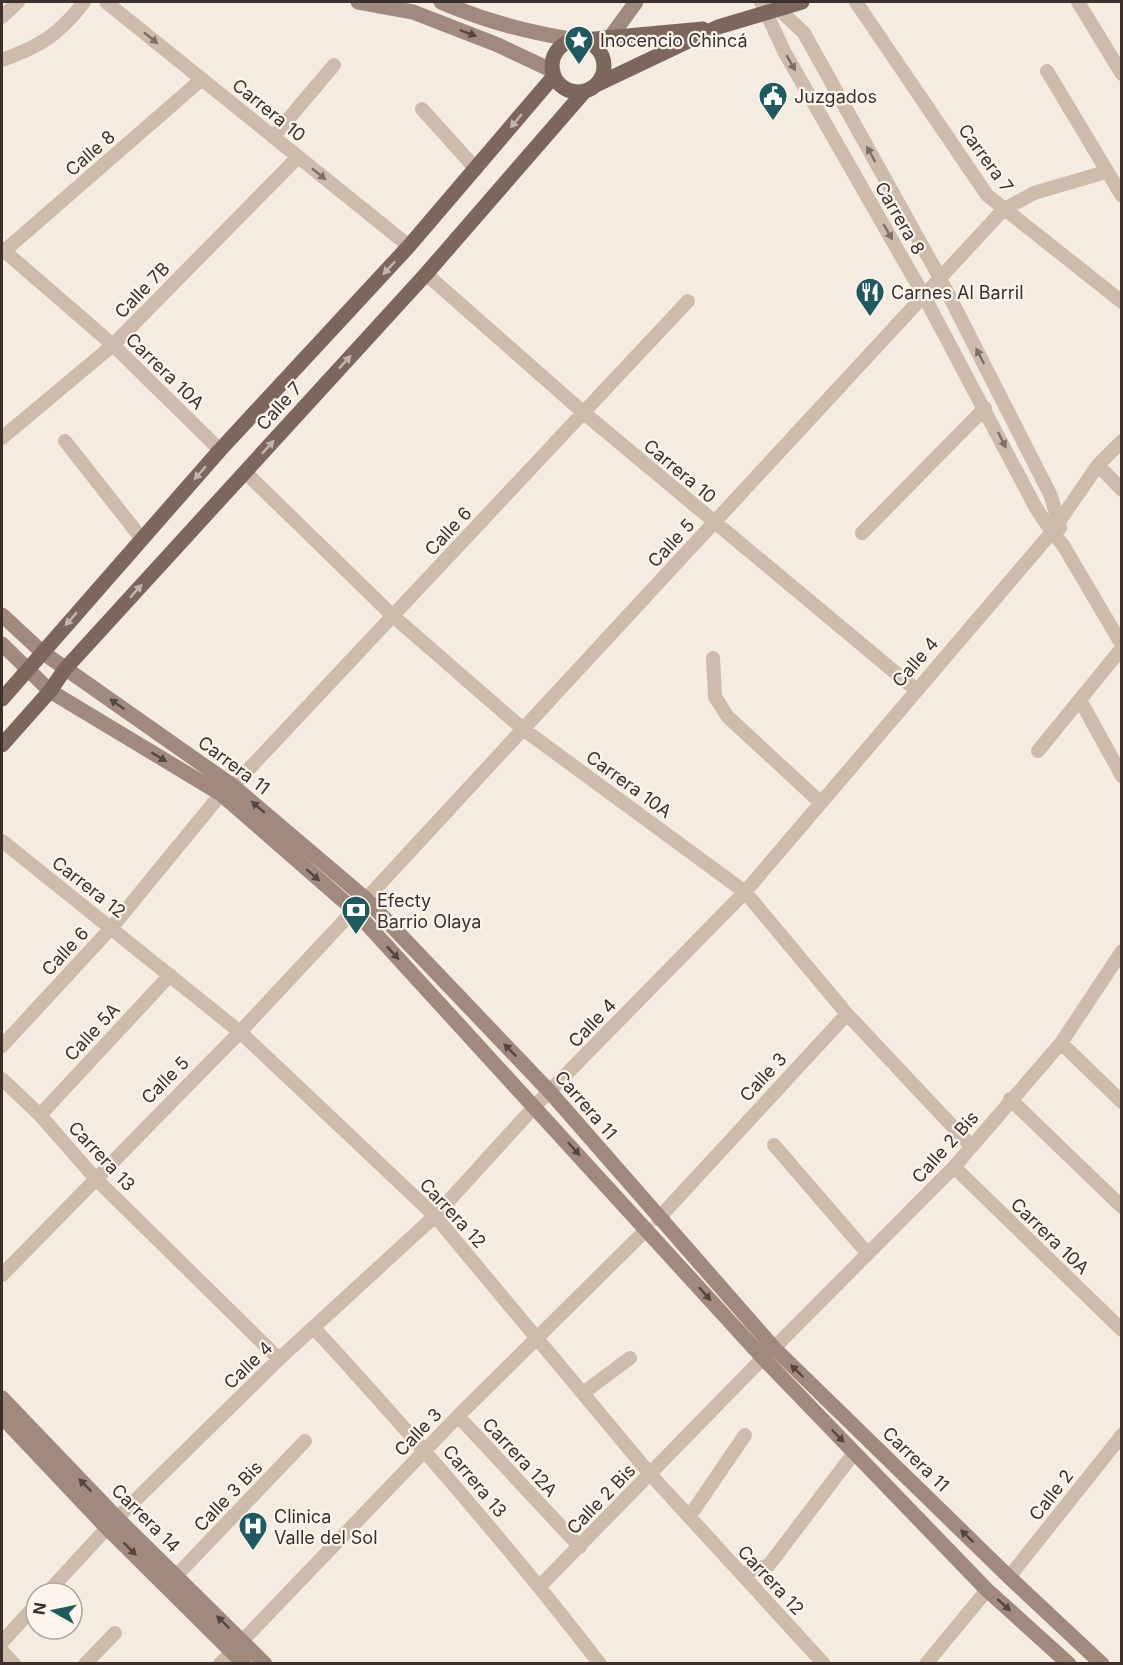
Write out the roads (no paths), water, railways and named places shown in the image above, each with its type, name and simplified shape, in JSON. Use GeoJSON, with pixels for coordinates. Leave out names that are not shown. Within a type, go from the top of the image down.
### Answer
{"type":"FeatureCollection","features":[{"type":"Feature","properties":{"kind":"main road"},"geometry":{"type":"LineString","coordinates":[[358,2],[413,12],[498,45],[553,74],[566,90],[590,89],[768,5],[802,2]]}},
{"type":"Feature","properties":{"kind":"main road"},"geometry":{"type":"LineString","coordinates":[[441,2],[479,19],[593,44],[603,58],[604,70],[590,89]]}},
{"type":"Feature","properties":{"kind":"main road"},"geometry":{"type":"LineString","coordinates":[[609,39],[636,2]]}},
{"type":"Feature","properties":{"kind":"main road"},"geometry":{"type":"LineString","coordinates":[[553,74],[556,52],[563,45],[579,40],[718,27]]}},
{"type":"Feature","properties":{"kind":"main road","name":"Calle 7"},"geometry":{"type":"LineString","coordinates":[[2,699],[220,450],[409,246],[476,169],[553,74]]}},
{"type":"Feature","properties":{"kind":"main road","name":"Calle 7"},"geometry":{"type":"LineString","coordinates":[[2,745],[50,691],[65,669],[426,274],[590,89]]}},
{"type":"Feature","properties":{"kind":"main road","name":"Carrera 11"},"geometry":{"type":"LineString","coordinates":[[2,615],[42,652],[227,790],[366,899],[550,1092],[652,1224]]}},
{"type":"Feature","properties":{"kind":"main road","name":"Carrera 11"},"geometry":{"type":"LineString","coordinates":[[2,644],[50,691],[227,790],[354,910],[535,1106],[652,1224],[854,1453],[987,1590],[1070,1664]]}},
{"type":"Feature","properties":{"kind":"main road","name":"Carrera 11"},"geometry":{"type":"LineString","coordinates":[[768,1353],[1102,1664]]}},
{"type":"Feature","properties":{"kind":"main road","name":"Carrera 14"},"geometry":{"type":"LineString","coordinates":[[2,1398],[112,1523],[176,1576],[237,1646],[244,1664]]}},
{"type":"Feature","properties":{"kind":"main road","name":"Carrera 14"},"geometry":{"type":"LineString","coordinates":[[2,1417],[237,1646],[265,1664]]}},
{"type":"Feature","properties":{"kind":"street"},"geometry":{"type":"LineString","coordinates":[[2,17],[18,2]]}},
{"type":"Feature","properties":{"kind":"street"},"geometry":{"type":"LineString","coordinates":[[2,60],[34,48],[68,24],[84,2]]}},
{"type":"Feature","properties":{"kind":"street","name":"Carrera 10"},"geometry":{"type":"LineString","coordinates":[[106,2],[409,246]]}},
{"type":"Feature","properties":{"kind":"street","name":"Carrera 7"},"geometry":{"type":"LineString","coordinates":[[856,2],[987,195],[1003,210],[1122,302]]}},
{"type":"Feature","properties":{"kind":"street"},"geometry":{"type":"LineString","coordinates":[[1078,2],[1122,74]]}},
{"type":"Feature","properties":{"kind":"street","name":"Carrera 8"},"geometry":{"type":"LineString","coordinates":[[768,5],[804,33],[940,278],[1051,496],[1055,527],[1063,544],[1122,646]]}},
{"type":"Feature","properties":{"kind":"street","name":"Carrera 8"},"geometry":{"type":"LineString","coordinates":[[768,5],[785,53],[986,408],[1036,508],[1055,527]]}},
{"type":"Feature","properties":{"kind":"street"},"geometry":{"type":"LineString","coordinates":[[273,136],[334,65]]}},
{"type":"Feature","properties":{"kind":"street"},"geometry":{"type":"LineString","coordinates":[[1047,71],[1122,196]]}},
{"type":"Feature","properties":{"kind":"street","name":"Calle 8"},"geometry":{"type":"LineString","coordinates":[[2,251],[202,79]]}},
{"type":"Feature","properties":{"kind":"street"},"geometry":{"type":"LineString","coordinates":[[423,109],[476,169]]}},
{"type":"Feature","properties":{"kind":"street","name":"Calle 7B"},"geometry":{"type":"LineString","coordinates":[[2,438],[113,345],[298,156]]}},
{"type":"Feature","properties":{"kind":"street","name":"Calle 5"},"geometry":{"type":"LineString","coordinates":[[366,899],[1003,210],[1034,193],[1106,172]]}},
{"type":"Feature","properties":{"kind":"street","name":"Carrera 10A"},"geometry":{"type":"LineString","coordinates":[[2,251],[113,345],[220,450]]}},
{"type":"Feature","properties":{"kind":"street","name":"Carrera 10"},"geometry":{"type":"LineString","coordinates":[[426,274],[584,413],[915,689]]}},
{"type":"Feature","properties":{"kind":"street","name":"Calle 6"},"geometry":{"type":"LineString","coordinates":[[2,1046],[112,927],[227,790],[688,301]]}},
{"type":"Feature","properties":{"kind":"street"},"geometry":{"type":"LineString","coordinates":[[862,533],[986,408]]}},
{"type":"Feature","properties":{"kind":"street"},"geometry":{"type":"LineString","coordinates":[[65,441],[142,539]]}},
{"type":"Feature","properties":{"kind":"street","name":"Calle 4"},"geometry":{"type":"LineString","coordinates":[[58,1581],[112,1523],[279,1359],[435,1216],[535,1106],[745,892],[915,689],[1055,527],[1098,465],[1122,441]]}},
{"type":"Feature","properties":{"kind":"street"},"geometry":{"type":"LineString","coordinates":[[1098,465],[1122,490]]}},
{"type":"Feature","properties":{"kind":"street","name":"Carrera 10A"},"geometry":{"type":"LineString","coordinates":[[245,472],[393,616],[524,729],[745,892],[847,1014],[971,1146]]}},
{"type":"Feature","properties":{"kind":"street"},"geometry":{"type":"LineString","coordinates":[[1038,751],[1122,646]]}},
{"type":"Feature","properties":{"kind":"street"},"geometry":{"type":"LineString","coordinates":[[713,658],[715,697],[728,717],[820,802]]}},
{"type":"Feature","properties":{"kind":"street"},"geometry":{"type":"LineString","coordinates":[[1080,700],[1122,776]]}},
{"type":"Feature","properties":{"kind":"street","name":"Carrera 12"},"geometry":{"type":"LineString","coordinates":[[2,841],[240,1032],[435,1216],[650,1474],[824,1664]]}},
{"type":"Feature","properties":{"kind":"street","name":"Calle 5"},"geometry":{"type":"LineString","coordinates":[[2,1275],[94,1178],[240,1032],[354,910]]}},
{"type":"Feature","properties":{"kind":"street","name":"Calle 2 Bis"},"geometry":{"type":"LineString","coordinates":[[540,1586],[954,1167],[1061,1042],[1122,951]]}},
{"type":"Feature","properties":{"kind":"street","name":"Calle 5A"},"geometry":{"type":"LineString","coordinates":[[40,1115],[170,975]]}},
{"type":"Feature","properties":{"kind":"street","name":"Calle 3"},"geometry":{"type":"LineString","coordinates":[[220,1664],[458,1416],[652,1224],[847,1014]]}},
{"type":"Feature","properties":{"kind":"street"},"geometry":{"type":"LineString","coordinates":[[1061,1042],[1122,1102]]}},
{"type":"Feature","properties":{"kind":"street","name":"Carrera 13"},"geometry":{"type":"LineString","coordinates":[[2,1079],[40,1115],[94,1178],[279,1359]]}},
{"type":"Feature","properties":{"kind":"street"},"geometry":{"type":"LineString","coordinates":[[1010,1099],[1122,1207]]}},
{"type":"Feature","properties":{"kind":"street"},"geometry":{"type":"LineString","coordinates":[[774,1145],[868,1254]]}},
{"type":"Feature","properties":{"kind":"street","name":"Carrera 10A"},"geometry":{"type":"LineString","coordinates":[[954,1167],[1122,1330]]}},
{"type":"Feature","properties":{"kind":"street","name":"Carrera 13"},"geometry":{"type":"LineString","coordinates":[[314,1328],[426,1450],[540,1586],[600,1664]]}},
{"type":"Feature","properties":{"kind":"street"},"geometry":{"type":"LineString","coordinates":[[583,1393],[630,1358]]}},
{"type":"Feature","properties":{"kind":"street","name":"Carrera 12A"},"geometry":{"type":"LineString","coordinates":[[458,1416],[580,1547]]}},
{"type":"Feature","properties":{"kind":"street"},"geometry":{"type":"LineString","coordinates":[[689,1517],[745,1435]]}},
{"type":"Feature","properties":{"kind":"street","name":"Calle 2"},"geometry":{"type":"LineString","coordinates":[[1009,1577],[1122,1435]]}},
{"type":"Feature","properties":{"kind":"street","name":"Calle 3 Bis"},"geometry":{"type":"LineString","coordinates":[[176,1576],[305,1440]]}},
{"type":"Feature","properties":{"kind":"street"},"geometry":{"type":"LineString","coordinates":[[742,1574],[769,1565],[854,1453]]}},
{"type":"Feature","properties":{"kind":"street"},"geometry":{"type":"LineString","coordinates":[[926,1664],[987,1590]]}},
{"type":"Feature","properties":{"kind":"street"},"geometry":{"type":"LineString","coordinates":[[2,1642],[24,1618]]}},
{"type":"Feature","properties":{"kind":"street"},"geometry":{"type":"LineString","coordinates":[[85,1664],[115,1633]]}},
{"type":"Feature","properties":{"kind":"street"},"geometry":{"type":"LineString","coordinates":[[2,1651],[14,1664]]}},
{"type":"Feature","properties":{"kind":"place","name":"Inocencio Chincá"},"geometry":{"type":"Point","coordinates":[579,66]}},
{"type":"Feature","properties":{"kind":"place","name":"Juzgados"},"geometry":{"type":"Point","coordinates":[773,122]}},
{"type":"Feature","properties":{"kind":"place","name":"Carnes Al Barril"},"geometry":{"type":"Point","coordinates":[870,318]}},
{"type":"Feature","properties":{"kind":"place","name":"Efecty Barrio Olaya"},"geometry":{"type":"Point","coordinates":[356,936]}},
{"type":"Feature","properties":{"kind":"place","name":"Clinica Valle del Sol"},"geometry":{"type":"Point","coordinates":[253,1552]}}]}
